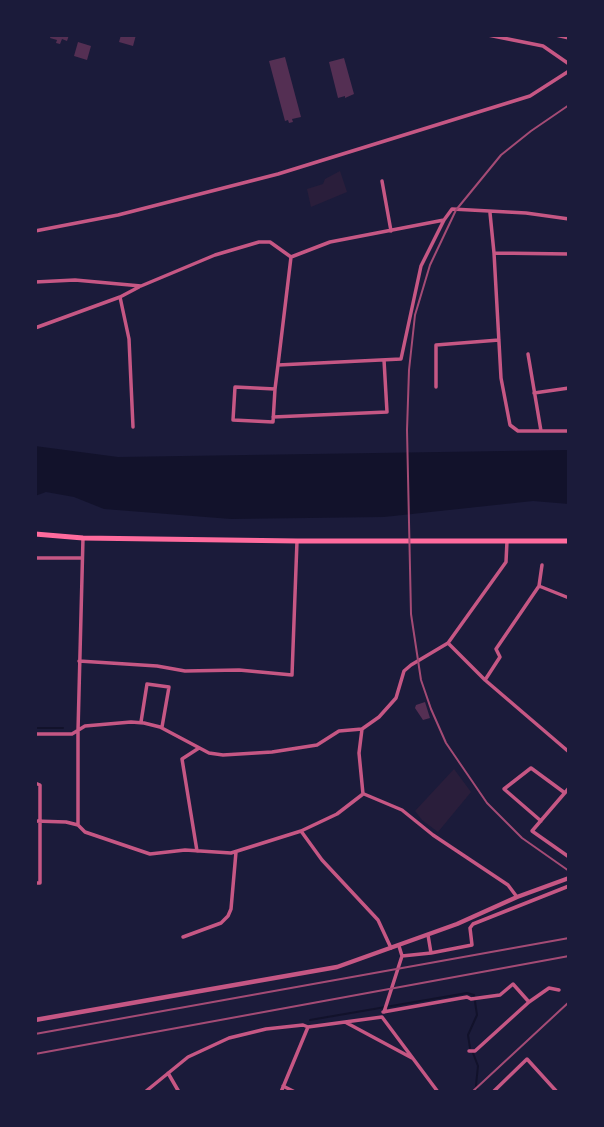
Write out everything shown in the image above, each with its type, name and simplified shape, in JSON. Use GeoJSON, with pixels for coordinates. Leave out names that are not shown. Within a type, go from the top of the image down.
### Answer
{"type":"FeatureCollection","features":[{"type":"Feature","properties":{"kind":"main road"},"geometry":{"type":"LineString","coordinates":[[35,534],[83,538],[297,541],[569,541]]}},
{"type":"Feature","properties":{"kind":"street"},"geometry":{"type":"LineString","coordinates":[[488,35],[543,46],[569,64]]}},
{"type":"Feature","properties":{"kind":"street"},"geometry":{"type":"LineString","coordinates":[[556,35],[569,38]]}},
{"type":"Feature","properties":{"kind":"street"},"geometry":{"type":"LineString","coordinates":[[35,231],[118,215],[278,174],[530,96],[569,71]]}},
{"type":"Feature","properties":{"kind":"street"},"geometry":{"type":"LineString","coordinates":[[382,181],[391,231]]}},
{"type":"Feature","properties":{"kind":"street"},"geometry":{"type":"LineString","coordinates":[[278,365],[401,359],[421,267],[444,219],[453,209],[526,213],[569,219]]}},
{"type":"Feature","properties":{"kind":"street"},"geometry":{"type":"LineString","coordinates":[[490,213],[501,378],[510,425],[518,431],[569,431]]}},
{"type":"Feature","properties":{"kind":"street"},"geometry":{"type":"LineString","coordinates":[[291,257],[330,242],[444,219]]}},
{"type":"Feature","properties":{"kind":"street"},"geometry":{"type":"LineString","coordinates":[[35,328],[120,297],[215,255],[259,242],[270,242],[291,257]]}},
{"type":"Feature","properties":{"kind":"street"},"geometry":{"type":"LineString","coordinates":[[494,253],[569,254]]}},
{"type":"Feature","properties":{"kind":"street"},"geometry":{"type":"LineString","coordinates":[[275,389],[235,387],[233,420],[273,422],[291,257]]}},
{"type":"Feature","properties":{"kind":"street"},"geometry":{"type":"LineString","coordinates":[[35,282],[75,280],[141,286]]}},
{"type":"Feature","properties":{"kind":"street"},"geometry":{"type":"LineString","coordinates":[[120,297],[129,339],[133,427]]}},
{"type":"Feature","properties":{"kind":"street"},"geometry":{"type":"LineString","coordinates":[[436,387],[436,345],[499,340]]}},
{"type":"Feature","properties":{"kind":"street"},"geometry":{"type":"LineString","coordinates":[[528,354],[541,431]]}},
{"type":"Feature","properties":{"kind":"street"},"geometry":{"type":"LineString","coordinates":[[273,417],[387,412],[384,360]]}},
{"type":"Feature","properties":{"kind":"street"},"geometry":{"type":"LineString","coordinates":[[534,393],[569,388]]}},
{"type":"Feature","properties":{"kind":"street"},"geometry":{"type":"LineString","coordinates":[[78,825],[83,538]]}},
{"type":"Feature","properties":{"kind":"street"},"geometry":{"type":"LineString","coordinates":[[79,661],[157,666],[185,671],[239,670],[292,675],[297,541]]}},
{"type":"Feature","properties":{"kind":"street"},"geometry":{"type":"LineString","coordinates":[[35,734],[72,734],[85,726],[141,722],[162,728],[209,753],[223,755],[272,752],[317,745],[338,732],[362,729],[379,717],[396,698],[404,671],[448,643],[506,562],[508,541]]}},
{"type":"Feature","properties":{"kind":"street"},"geometry":{"type":"LineString","coordinates":[[35,558],[82,558]]}},
{"type":"Feature","properties":{"kind":"street"},"geometry":{"type":"LineString","coordinates":[[485,680],[500,657],[496,649],[538,586],[542,565]]}},
{"type":"Feature","properties":{"kind":"street"},"geometry":{"type":"LineString","coordinates":[[538,586],[569,598]]}},
{"type":"Feature","properties":{"kind":"street"},"geometry":{"type":"LineString","coordinates":[[448,643],[485,680],[569,752]]}},
{"type":"Feature","properties":{"kind":"street"},"geometry":{"type":"LineString","coordinates":[[141,722],[147,684],[169,687],[162,728]]}},
{"type":"Feature","properties":{"kind":"street"},"geometry":{"type":"LineString","coordinates":[[362,729],[359,753],[363,794]]}},
{"type":"Feature","properties":{"kind":"street"},"geometry":{"type":"LineString","coordinates":[[197,851],[182,759],[200,748]]}},
{"type":"Feature","properties":{"kind":"street"},"geometry":{"type":"LineString","coordinates":[[541,821],[504,789],[531,768],[567,790],[541,821],[532,831],[569,857]]}},
{"type":"Feature","properties":{"kind":"street"},"geometry":{"type":"LineString","coordinates":[[35,783],[40,786],[40,883],[35,883]]}},
{"type":"Feature","properties":{"kind":"street"},"geometry":{"type":"LineString","coordinates":[[38,821],[78,825],[85,832],[150,853],[186,850],[236,852],[301,831],[337,814],[363,794]]}},
{"type":"Feature","properties":{"kind":"street"},"geometry":{"type":"LineString","coordinates":[[363,794],[402,810],[433,835],[508,884],[517,897]]}},
{"type":"Feature","properties":{"kind":"street"},"geometry":{"type":"LineString","coordinates":[[301,831],[322,860],[378,919],[391,948]]}},
{"type":"Feature","properties":{"kind":"street"},"geometry":{"type":"LineString","coordinates":[[183,937],[221,923],[228,916],[236,852]]}},
{"type":"Feature","properties":{"kind":"street"},"geometry":{"type":"LineString","coordinates":[[35,1020],[337,967],[428,935],[569,878]]}},
{"type":"Feature","properties":{"kind":"street"},"geometry":{"type":"LineString","coordinates":[[402,956],[472,945],[470,928],[473,924],[569,886]]}},
{"type":"Feature","properties":{"kind":"street"},"geometry":{"type":"LineString","coordinates":[[428,935],[431,953]]}},
{"type":"Feature","properties":{"kind":"street"},"geometry":{"type":"LineString","coordinates":[[383,1015],[402,956],[399,946]]}},
{"type":"Feature","properties":{"kind":"street"},"geometry":{"type":"LineString","coordinates":[[145,1092],[188,1057],[229,1038],[266,1029],[303,1025],[308,1027],[383,1015],[467,997],[474,999],[500,995],[513,984],[530,1002]]}},
{"type":"Feature","properties":{"kind":"street"},"geometry":{"type":"LineString","coordinates":[[469,1051],[475,1051],[530,1002],[550,988],[559,990]]}},
{"type":"Feature","properties":{"kind":"street"},"geometry":{"type":"LineString","coordinates":[[383,1015],[438,1092]]}},
{"type":"Feature","properties":{"kind":"street"},"geometry":{"type":"LineString","coordinates":[[343,1021],[414,1059]]}},
{"type":"Feature","properties":{"kind":"street"},"geometry":{"type":"LineString","coordinates":[[281,1092],[308,1027]]}},
{"type":"Feature","properties":{"kind":"street"},"geometry":{"type":"LineString","coordinates":[[493,1092],[527,1059],[557,1092]]}},
{"type":"Feature","properties":{"kind":"street"},"geometry":{"type":"LineString","coordinates":[[168,1073],[179,1092]]}},
{"type":"Feature","properties":{"kind":"street"},"geometry":{"type":"LineString","coordinates":[[283,1086],[295,1092]]}},
{"type":"Feature","properties":{"kind":"shaded area"},"geometry":{"type":"Polygon","coordinates":[[[340,171],[347,192],[311,207],[307,189],[323,184],[325,179],[340,171]]]}},
{"type":"Feature","properties":{"kind":"shaded area"},"geometry":{"type":"Polygon","coordinates":[[[35,446],[118,457],[569,450],[569,504],[533,501],[384,517],[231,519],[104,509],[74,497],[46,492],[35,496],[35,446]]]}},
{"type":"Feature","properties":{"kind":"shaded area"},"geometry":{"type":"Polygon","coordinates":[[[454,769],[471,792],[438,832],[415,811],[454,769]]]}},
{"type":"Feature","properties":{"kind":"building"},"geometry":{"type":"Polygon","coordinates":[[[51,35],[69,35],[67,41],[62,39],[60,44],[50,38],[51,35]]]}},
{"type":"Feature","properties":{"kind":"building"},"geometry":{"type":"Polygon","coordinates":[[[121,35],[136,35],[133,46],[119,42],[121,35]]]}},
{"type":"Feature","properties":{"kind":"building"},"geometry":{"type":"Polygon","coordinates":[[[78,42],[91,46],[87,60],[74,56],[78,42]]]}},
{"type":"Feature","properties":{"kind":"building"},"geometry":{"type":"Polygon","coordinates":[[[285,57],[301,117],[292,119],[293,122],[289,123],[288,120],[285,121],[269,61],[285,57]]]}},
{"type":"Feature","properties":{"kind":"building"},"geometry":{"type":"Polygon","coordinates":[[[344,58],[354,94],[338,98],[329,62],[344,58]]]}},
{"type":"Feature","properties":{"kind":"building"},"geometry":{"type":"Polygon","coordinates":[[[425,702],[430,718],[423,720],[415,708],[425,702]]]}},
{"type":"Feature","properties":{"kind":"waterway"},"geometry":{"type":"LineString","coordinates":[[35,728],[63,728]]}},
{"type":"Feature","properties":{"kind":"waterway"},"geometry":{"type":"LineString","coordinates":[[310,1020],[467,993],[474,995],[477,1015],[468,1035],[470,1048]]}},
{"type":"Feature","properties":{"kind":"waterway"},"geometry":{"type":"LineString","coordinates":[[473,1053],[478,1066],[478,1092]]}},
{"type":"Feature","properties":{"kind":"railway"},"geometry":{"type":"LineString","coordinates":[[569,105],[501,155],[456,210],[430,265],[415,315],[409,370],[407,430],[411,614],[421,680],[431,709],[446,743],[487,803],[522,838],[569,871]]}},
{"type":"Feature","properties":{"kind":"railway"},"geometry":{"type":"LineString","coordinates":[[35,1034],[569,938]]}},
{"type":"Feature","properties":{"kind":"railway"},"geometry":{"type":"LineString","coordinates":[[35,1054],[569,956]]}},
{"type":"Feature","properties":{"kind":"railway"},"geometry":{"type":"LineString","coordinates":[[472,1092],[569,1002]]}}]}
